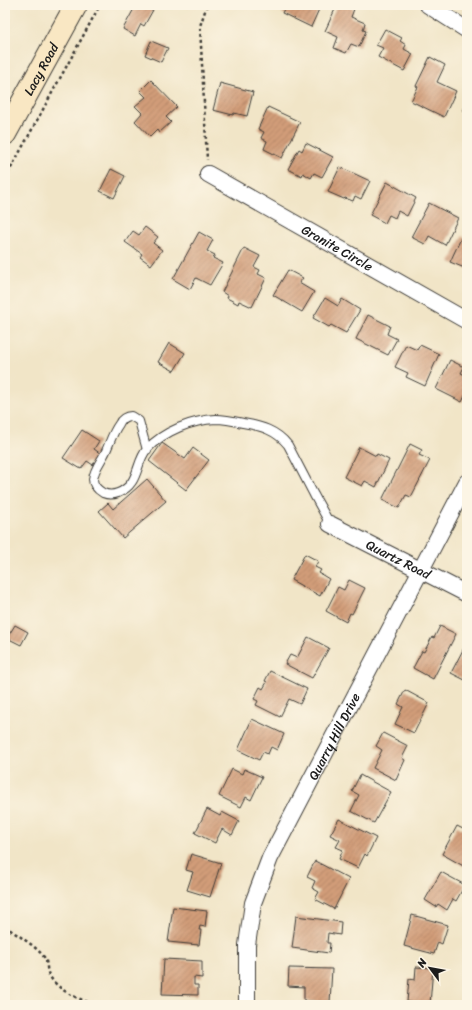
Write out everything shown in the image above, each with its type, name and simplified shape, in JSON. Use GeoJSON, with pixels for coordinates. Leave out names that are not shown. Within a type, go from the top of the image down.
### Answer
{"type":"FeatureCollection","features":[{"type":"Feature","properties":{"kind":"main road","name":"Lacy Road"},"geometry":{"type":"LineString","coordinates":[[5,134],[76,5]]}},
{"type":"Feature","properties":{"kind":"street"},"geometry":{"type":"LineString","coordinates":[[428,5],[467,30]]}},
{"type":"Feature","properties":{"kind":"street","name":"Granite Circle"},"geometry":{"type":"LineString","coordinates":[[208,174],[467,321]]}},
{"type":"Feature","properties":{"kind":"street","name":"Quarry Hill Drive"},"geometry":{"type":"LineString","coordinates":[[247,1005],[247,945],[254,903],[270,858],[467,482]]}},
{"type":"Feature","properties":{"kind":"street","name":"Quartz Road"},"geometry":{"type":"LineString","coordinates":[[330,524],[467,594]]}},
{"type":"Feature","properties":{"kind":"lane"},"geometry":{"type":"LineString","coordinates":[[147,450],[139,421],[131,416],[125,418],[119,423],[96,469],[93,480],[96,487],[100,491],[113,495],[122,490],[135,477],[143,455],[159,438],[198,422],[218,419],[258,425],[266,428],[283,439],[288,445],[330,524]]}},
{"type":"Feature","properties":{"kind":"path"},"geometry":{"type":"LineString","coordinates":[[5,179],[100,5]]}},
{"type":"Feature","properties":{"kind":"path"},"geometry":{"type":"LineString","coordinates":[[206,5],[200,26],[208,174]]}},
{"type":"Feature","properties":{"kind":"path"},"geometry":{"type":"LineString","coordinates":[[5,926],[36,949],[46,959],[48,974],[62,989],[80,999],[96,1005]]}},
{"type":"Feature","properties":{"kind":"building"},"geometry":{"type":"Polygon","coordinates":[[[136,5],[145,5],[153,10],[144,26],[141,24],[135,36],[123,29],[136,5]]]}},
{"type":"Feature","properties":{"kind":"building"},"geometry":{"type":"Polygon","coordinates":[[[286,5],[316,5],[320,7],[311,27],[282,13],[286,5]]]}},
{"type":"Feature","properties":{"kind":"building"},"geometry":{"type":"Polygon","coordinates":[[[337,5],[345,5],[354,9],[351,17],[365,23],[363,30],[366,31],[359,47],[351,44],[346,53],[334,48],[338,37],[325,31],[337,5]]]}},
{"type":"Feature","properties":{"kind":"building"},"geometry":{"type":"Polygon","coordinates":[[[385,29],[402,38],[400,41],[406,45],[404,49],[413,54],[404,71],[378,57],[383,48],[376,45],[385,29]]]}},
{"type":"Feature","properties":{"kind":"building"},"geometry":{"type":"Polygon","coordinates":[[[151,41],[168,48],[161,62],[145,55],[151,41]]]}},
{"type":"Feature","properties":{"kind":"building"},"geometry":{"type":"Polygon","coordinates":[[[430,57],[445,65],[437,82],[456,91],[444,117],[411,101],[418,87],[416,86],[430,57]]]}},
{"type":"Feature","properties":{"kind":"building"},"geometry":{"type":"Polygon","coordinates":[[[151,80],[177,107],[166,117],[171,122],[159,133],[157,130],[150,137],[135,121],[142,113],[135,106],[146,97],[140,91],[151,80]]]}},
{"type":"Feature","properties":{"kind":"building"},"geometry":{"type":"Polygon","coordinates":[[[220,83],[253,92],[247,116],[234,113],[233,115],[213,110],[220,83]]]}},
{"type":"Feature","properties":{"kind":"building"},"geometry":{"type":"Polygon","coordinates":[[[467,102],[467,112],[466,113],[462,110],[467,102]]]}},
{"type":"Feature","properties":{"kind":"building"},"geometry":{"type":"Polygon","coordinates":[[[268,107],[300,122],[282,158],[264,149],[267,141],[261,138],[264,132],[258,129],[268,107]]]}},
{"type":"Feature","properties":{"kind":"building"},"geometry":{"type":"Polygon","coordinates":[[[306,143],[333,157],[322,177],[314,173],[311,178],[303,173],[302,176],[288,169],[299,149],[302,151],[306,143]]]}},
{"type":"Feature","properties":{"kind":"building"},"geometry":{"type":"Polygon","coordinates":[[[340,167],[370,181],[361,199],[355,196],[353,201],[328,192],[340,167]]]}},
{"type":"Feature","properties":{"kind":"building"},"geometry":{"type":"Polygon","coordinates":[[[111,169],[125,176],[114,198],[100,191],[111,169]]]}},
{"type":"Feature","properties":{"kind":"building"},"geometry":{"type":"Polygon","coordinates":[[[387,182],[416,198],[407,216],[398,211],[395,218],[389,215],[385,223],[370,215],[387,182]]]}},
{"type":"Feature","properties":{"kind":"building"},"geometry":{"type":"Polygon","coordinates":[[[429,203],[458,218],[445,245],[429,236],[425,244],[411,237],[429,203]]]}},
{"type":"Feature","properties":{"kind":"building"},"geometry":{"type":"Polygon","coordinates":[[[145,227],[158,237],[153,243],[162,250],[151,265],[140,257],[142,254],[125,242],[133,231],[139,235],[145,227]]]}},
{"type":"Feature","properties":{"kind":"building"},"geometry":{"type":"Polygon","coordinates":[[[199,232],[213,240],[207,251],[215,255],[213,258],[223,263],[210,285],[196,278],[190,289],[173,279],[199,232]]]}},
{"type":"Feature","properties":{"kind":"building"},"geometry":{"type":"Polygon","coordinates":[[[462,236],[467,239],[467,269],[450,262],[462,236]]]}},
{"type":"Feature","properties":{"kind":"building"},"geometry":{"type":"Polygon","coordinates":[[[244,248],[260,256],[254,267],[260,270],[258,274],[266,278],[252,307],[239,301],[238,304],[227,298],[228,296],[222,292],[244,248]]]}},
{"type":"Feature","properties":{"kind":"building"},"geometry":{"type":"Polygon","coordinates":[[[288,270],[303,278],[299,283],[314,292],[302,312],[273,295],[288,270]]]}},
{"type":"Feature","properties":{"kind":"building"},"geometry":{"type":"Polygon","coordinates":[[[325,298],[338,306],[342,299],[360,310],[346,333],[331,325],[329,327],[313,318],[325,298]]]}},
{"type":"Feature","properties":{"kind":"building"},"geometry":{"type":"Polygon","coordinates":[[[368,315],[390,326],[387,334],[397,339],[388,355],[356,339],[368,315]]]}},
{"type":"Feature","properties":{"kind":"building"},"geometry":{"type":"Polygon","coordinates":[[[169,343],[185,353],[174,371],[158,362],[169,343]]]}},
{"type":"Feature","properties":{"kind":"building"},"geometry":{"type":"Polygon","coordinates":[[[406,345],[417,350],[420,345],[439,354],[425,386],[406,377],[408,373],[395,367],[406,345]]]}},
{"type":"Feature","properties":{"kind":"building"},"geometry":{"type":"Polygon","coordinates":[[[450,360],[464,367],[461,373],[467,376],[467,392],[462,402],[436,389],[450,360]]]}},
{"type":"Feature","properties":{"kind":"building"},"geometry":{"type":"Polygon","coordinates":[[[82,430],[99,441],[94,449],[101,454],[93,465],[87,461],[81,469],[63,458],[82,430]]]}},
{"type":"Feature","properties":{"kind":"building"},"geometry":{"type":"Polygon","coordinates":[[[162,443],[185,459],[193,448],[209,460],[186,490],[149,461],[162,443]]]}},
{"type":"Feature","properties":{"kind":"building"},"geometry":{"type":"Polygon","coordinates":[[[410,444],[422,450],[419,455],[430,460],[411,497],[406,495],[399,508],[382,500],[410,444]]]}},
{"type":"Feature","properties":{"kind":"building"},"geometry":{"type":"Polygon","coordinates":[[[359,447],[376,456],[377,454],[389,460],[376,487],[365,481],[362,486],[344,477],[359,447]]]}},
{"type":"Feature","properties":{"kind":"building"},"geometry":{"type":"Polygon","coordinates":[[[147,479],[166,501],[123,538],[99,511],[108,503],[113,509],[147,479]]]}},
{"type":"Feature","properties":{"kind":"building"},"geometry":{"type":"Polygon","coordinates":[[[305,554],[318,561],[315,567],[321,570],[319,573],[329,579],[320,596],[291,580],[305,554]]]}},
{"type":"Feature","properties":{"kind":"building"},"geometry":{"type":"Polygon","coordinates":[[[349,580],[365,588],[352,614],[350,613],[346,622],[326,611],[338,587],[344,590],[349,580]]]}},
{"type":"Feature","properties":{"kind":"building"},"geometry":{"type":"Polygon","coordinates":[[[15,625],[28,632],[21,645],[7,638],[15,625]]]}},
{"type":"Feature","properties":{"kind":"building"},"geometry":{"type":"Polygon","coordinates":[[[440,626],[456,634],[433,679],[413,668],[422,651],[424,652],[440,626]]]}},
{"type":"Feature","properties":{"kind":"building"},"geometry":{"type":"Polygon","coordinates":[[[308,637],[329,648],[312,678],[285,664],[290,655],[297,658],[308,637]]]}},
{"type":"Feature","properties":{"kind":"building"},"geometry":{"type":"Polygon","coordinates":[[[467,642],[467,681],[451,673],[467,642]]]}},
{"type":"Feature","properties":{"kind":"building"},"geometry":{"type":"Polygon","coordinates":[[[270,671],[307,689],[300,704],[289,699],[280,717],[256,705],[258,701],[254,699],[260,687],[263,689],[267,682],[265,681],[270,671]]]}},
{"type":"Feature","properties":{"kind":"building"},"geometry":{"type":"Polygon","coordinates":[[[405,690],[429,703],[414,733],[395,724],[403,707],[398,704],[405,690]]]}},
{"type":"Feature","properties":{"kind":"building"},"geometry":{"type":"Polygon","coordinates":[[[252,719],[284,734],[277,750],[271,747],[268,754],[263,752],[259,760],[238,750],[252,719]]]}},
{"type":"Feature","properties":{"kind":"building"},"geometry":{"type":"Polygon","coordinates":[[[383,733],[408,746],[402,758],[405,760],[396,780],[373,768],[382,750],[376,746],[383,733]]]}},
{"type":"Feature","properties":{"kind":"building"},"geometry":{"type":"Polygon","coordinates":[[[232,769],[242,774],[244,769],[262,777],[251,800],[246,797],[241,807],[219,796],[232,769]]]}},
{"type":"Feature","properties":{"kind":"building"},"geometry":{"type":"Polygon","coordinates":[[[360,775],[391,792],[374,823],[351,811],[359,795],[352,791],[360,775]]]}},
{"type":"Feature","properties":{"kind":"building"},"geometry":{"type":"Polygon","coordinates":[[[207,809],[220,816],[222,812],[239,821],[232,835],[222,829],[215,843],[195,833],[207,809]]]}},
{"type":"Feature","properties":{"kind":"building"},"geometry":{"type":"Polygon","coordinates":[[[339,819],[376,838],[367,856],[365,854],[358,868],[339,859],[343,850],[336,847],[340,840],[330,835],[339,819]]]}},
{"type":"Feature","properties":{"kind":"building"},"geometry":{"type":"Polygon","coordinates":[[[457,826],[467,831],[467,868],[442,854],[457,826]]]}},
{"type":"Feature","properties":{"kind":"building"},"geometry":{"type":"Polygon","coordinates":[[[191,854],[221,863],[210,897],[187,890],[193,872],[186,870],[191,854]]]}},
{"type":"Feature","properties":{"kind":"building"},"geometry":{"type":"Polygon","coordinates":[[[315,861],[349,879],[334,909],[315,899],[319,892],[312,888],[315,881],[307,877],[315,861]]]}},
{"type":"Feature","properties":{"kind":"building"},"geometry":{"type":"Polygon","coordinates":[[[441,872],[465,885],[456,901],[453,899],[447,910],[438,904],[436,907],[425,900],[441,872]]]}},
{"type":"Feature","properties":{"kind":"building"},"geometry":{"type":"Polygon","coordinates":[[[173,907],[207,911],[205,927],[200,926],[199,930],[201,930],[199,945],[168,942],[173,907]]]}},
{"type":"Feature","properties":{"kind":"building"},"geometry":{"type":"Polygon","coordinates":[[[412,915],[448,925],[442,944],[438,942],[434,954],[404,946],[412,915]]]}},
{"type":"Feature","properties":{"kind":"building"},"geometry":{"type":"Polygon","coordinates":[[[296,916],[341,922],[340,935],[328,933],[327,943],[330,943],[329,953],[292,948],[296,916]]]}},
{"type":"Feature","properties":{"kind":"building"},"geometry":{"type":"Polygon","coordinates":[[[164,959],[202,961],[202,978],[194,977],[194,985],[198,985],[198,995],[162,994],[164,959]]]}},
{"type":"Feature","properties":{"kind":"building"},"geometry":{"type":"Polygon","coordinates":[[[416,967],[433,968],[430,1004],[407,1002],[409,979],[415,980],[416,967]]]}},
{"type":"Feature","properties":{"kind":"building"},"geometry":{"type":"Polygon","coordinates":[[[289,968],[332,969],[330,1002],[304,1001],[304,987],[288,986],[289,968]]]}}]}
